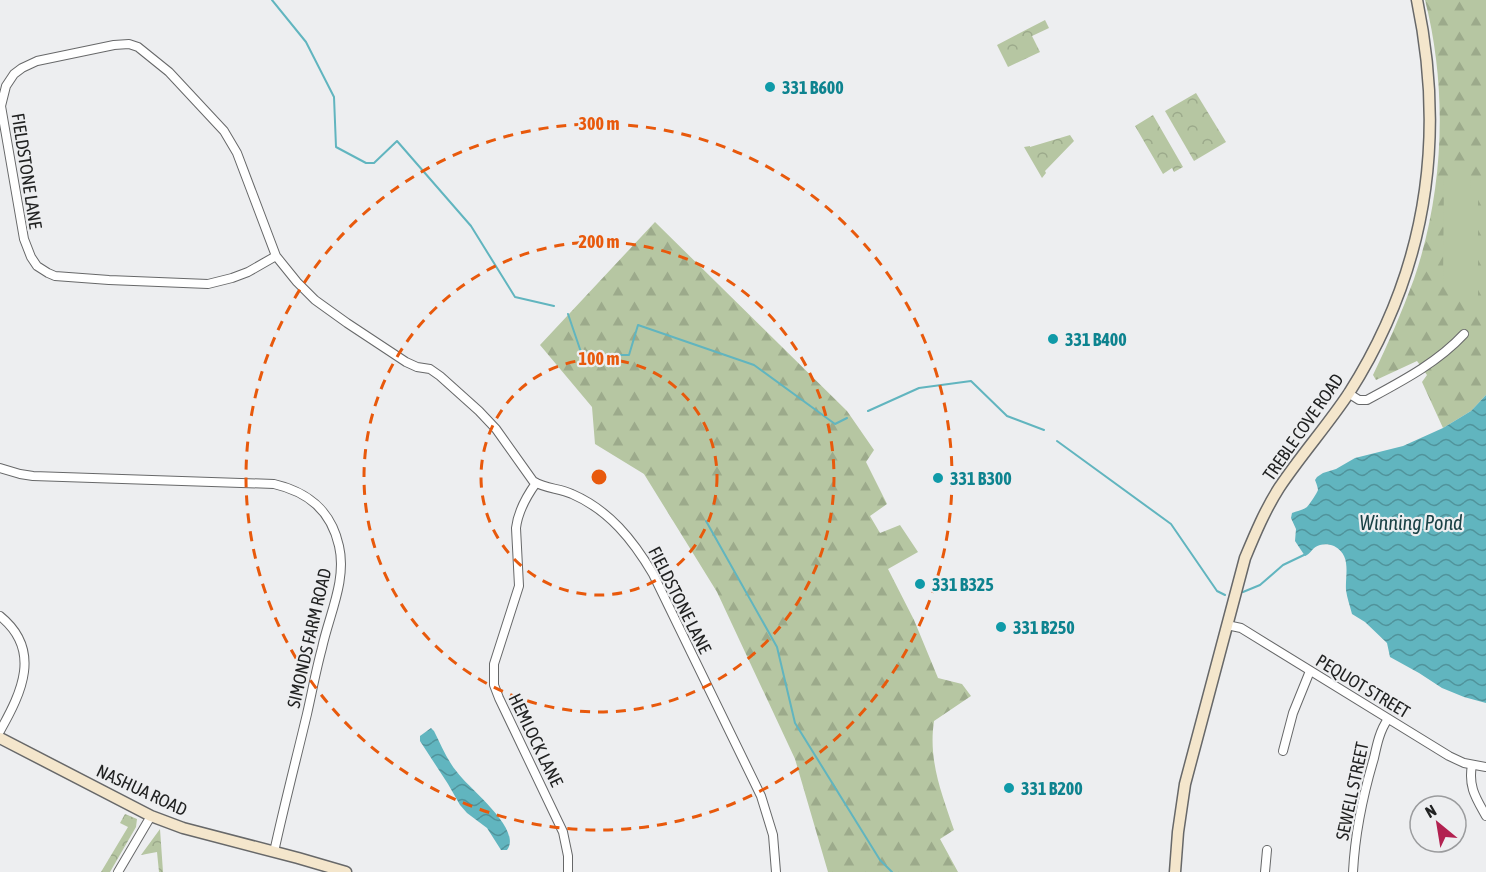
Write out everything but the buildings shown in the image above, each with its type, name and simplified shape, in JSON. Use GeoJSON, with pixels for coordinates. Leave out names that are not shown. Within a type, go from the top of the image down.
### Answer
{"type":"FeatureCollection","features":[{"type":"Feature","properties":{"kind":"main road","name":"TREBLE COVE ROAD"},"geometry":{"type":"LineString","coordinates":[[1175,872],[1184,792],[1245,558],[1264,516],[1287,477],[1348,393],[1376,345],[1395,302],[1412,252],[1424,198],[1430,143],[1430,100],[1424,37],[1417,0]]}},
{"type":"Feature","properties":{"kind":"main road","name":"NASHUA ROAD"},"geometry":{"type":"LineString","coordinates":[[0,738],[151,816],[183,828],[346,872]]}},
{"type":"Feature","properties":{"kind":"street","name":"FIELDSTONE LANE"},"geometry":{"type":"LineString","coordinates":[[276,256],[248,272],[208,284],[55,276],[37,266],[24,239],[1,106],[6,86],[14,74],[38,61],[114,45],[138,46],[169,72],[224,131],[237,153],[276,256],[315,300],[406,362],[430,369],[440,376],[496,429],[526,473],[536,483],[571,493],[600,510],[619,526],[641,554],[659,587],[761,796],[773,836],[776,872]]}},
{"type":"Feature","properties":{"kind":"street"},"geometry":{"type":"LineString","coordinates":[[1348,393],[1359,400],[1367,400],[1424,367],[1456,343],[1464,334]]}},
{"type":"Feature","properties":{"kind":"street","name":"SIMONDS FARM ROAD"},"geometry":{"type":"LineString","coordinates":[[0,468],[33,476],[274,484],[302,494],[324,513],[335,532],[340,547],[339,581],[273,852]]}},
{"type":"Feature","properties":{"kind":"street","name":"HEMLOCK LANE"},"geometry":{"type":"LineString","coordinates":[[536,483],[521,507],[517,520],[519,586],[494,664],[494,685],[563,832],[568,856],[568,872]]}},
{"type":"Feature","properties":{"kind":"street"},"geometry":{"type":"LineString","coordinates":[[0,616],[17,635],[22,646],[25,664],[21,688],[0,731]]}},
{"type":"Feature","properties":{"kind":"street","name":"PEQUOT STREET"},"geometry":{"type":"LineString","coordinates":[[1227,625],[1241,628],[1449,756],[1472,765],[1486,767]]}},
{"type":"Feature","properties":{"kind":"street"},"geometry":{"type":"LineString","coordinates":[[1283,751],[1293,713],[1310,671]]}},
{"type":"Feature","properties":{"kind":"street","name":"SEWELL STREET"},"geometry":{"type":"LineString","coordinates":[[1353,872],[1363,800],[1380,733],[1388,718]]}},
{"type":"Feature","properties":{"kind":"street"},"geometry":{"type":"LineString","coordinates":[[1472,765],[1472,789],[1486,816]]}},
{"type":"Feature","properties":{"kind":"street"},"geometry":{"type":"LineString","coordinates":[[118,872],[151,816]]}},
{"type":"Feature","properties":{"kind":"street"},"geometry":{"type":"LineString","coordinates":[[1265,872],[1267,850]]}},
{"type":"Feature","properties":{"kind":"green space"},"geometry":{"type":"Polygon","coordinates":[[[1425,0],[1486,0],[1486,395],[1471,411],[1443,428],[1422,382],[1427,375],[1417,361],[1376,380],[1373,375],[1414,279],[1432,211],[1437,176],[1440,105],[1432,34],[1425,0]]]}},
{"type":"Feature","properties":{"kind":"green space"},"geometry":{"type":"Polygon","coordinates":[[[1045,20],[1049,28],[1032,36],[1040,52],[1008,67],[997,45],[1045,20]]]}},
{"type":"Feature","properties":{"kind":"green space"},"geometry":{"type":"Polygon","coordinates":[[[1196,93],[1226,142],[1194,161],[1165,111],[1196,93]]]}},
{"type":"Feature","properties":{"kind":"green space"},"geometry":{"type":"Polygon","coordinates":[[[1153,115],[1183,167],[1174,172],[1172,168],[1163,174],[1135,126],[1153,115]]]}},
{"type":"Feature","properties":{"kind":"green space"},"geometry":{"type":"Polygon","coordinates":[[[1070,135],[1074,141],[1045,171],[1042,178],[1024,147],[1070,135]]]}},
{"type":"Feature","properties":{"kind":"green space"},"geometry":{"type":"Polygon","coordinates":[[[1444,179],[1470,179],[1471,189],[1478,189],[1478,299],[1461,299],[1461,283],[1443,283],[1444,179]]]}},
{"type":"Feature","properties":{"kind":"green space"},"geometry":{"type":"Polygon","coordinates":[[[655,222],[847,411],[874,450],[866,462],[887,504],[870,516],[880,533],[900,525],[918,552],[888,569],[914,620],[938,678],[962,684],[971,696],[934,721],[933,750],[937,777],[954,830],[940,839],[958,872],[828,872],[795,759],[717,592],[644,474],[595,444],[592,407],[540,345],[655,222]]]}},
{"type":"Feature","properties":{"kind":"green space"},"geometry":{"type":"Polygon","coordinates":[[[125,814],[137,819],[136,827],[110,872],[101,872],[128,827],[120,823],[125,814]]]}},
{"type":"Feature","properties":{"kind":"green space"},"geometry":{"type":"Polygon","coordinates":[[[160,829],[163,872],[159,872],[157,852],[141,855],[160,829]]]}},
{"type":"Feature","properties":{"kind":"water","name":"Winning Pond"},"geometry":{"type":"Polygon","coordinates":[[[1486,395],[1486,703],[1442,688],[1390,657],[1387,643],[1365,622],[1352,614],[1346,590],[1345,560],[1340,550],[1325,544],[1317,546],[1305,556],[1295,541],[1296,529],[1291,518],[1292,513],[1309,504],[1318,490],[1315,480],[1323,473],[1336,469],[1355,458],[1403,446],[1443,428],[1471,411],[1486,395]]]}},
{"type":"Feature","properties":{"kind":"water"},"geometry":{"type":"Polygon","coordinates":[[[431,728],[453,767],[501,820],[510,841],[507,850],[501,850],[487,828],[460,805],[420,741],[420,736],[431,728]]]}},
{"type":"Feature","properties":{"kind":"waterway"},"geometry":{"type":"LineString","coordinates":[[272,0],[306,42],[334,97],[336,147],[366,163],[374,163],[397,141],[471,226],[515,297],[554,306]]}},
{"type":"Feature","properties":{"kind":"waterway"},"geometry":{"type":"LineString","coordinates":[[568,314],[582,355],[629,355],[638,325],[754,365],[835,424],[847,418]]}},
{"type":"Feature","properties":{"kind":"waterway"},"geometry":{"type":"LineString","coordinates":[[868,411],[919,388],[971,381],[1007,416],[1044,430]]}},
{"type":"Feature","properties":{"kind":"waterway"},"geometry":{"type":"LineString","coordinates":[[1057,441],[1171,524],[1217,591],[1225,595]]}},
{"type":"Feature","properties":{"kind":"waterway"},"geometry":{"type":"LineString","coordinates":[[706,521],[777,647],[795,723],[880,860],[892,872]]}},
{"type":"Feature","properties":{"kind":"waterway"},"geometry":{"type":"LineString","coordinates":[[1243,592],[1260,585],[1283,565],[1306,554]]}},
{"type":"Feature","properties":{"kind":"place","name":"331 B600"},"geometry":{"type":"Point","coordinates":[770,87]}},
{"type":"Feature","properties":{"kind":"place","name":"331 B400"},"geometry":{"type":"Point","coordinates":[1053,339]}},
{"type":"Feature","properties":{"kind":"place","name":"331 B300"},"geometry":{"type":"Point","coordinates":[938,478]}},
{"type":"Feature","properties":{"kind":"place","name":"331 B325"},"geometry":{"type":"Point","coordinates":[920,584]}},
{"type":"Feature","properties":{"kind":"place","name":"331 B250"},"geometry":{"type":"Point","coordinates":[1001,627]}},
{"type":"Feature","properties":{"kind":"place","name":"331 B200"},"geometry":{"type":"Point","coordinates":[1009,788]}}]}
